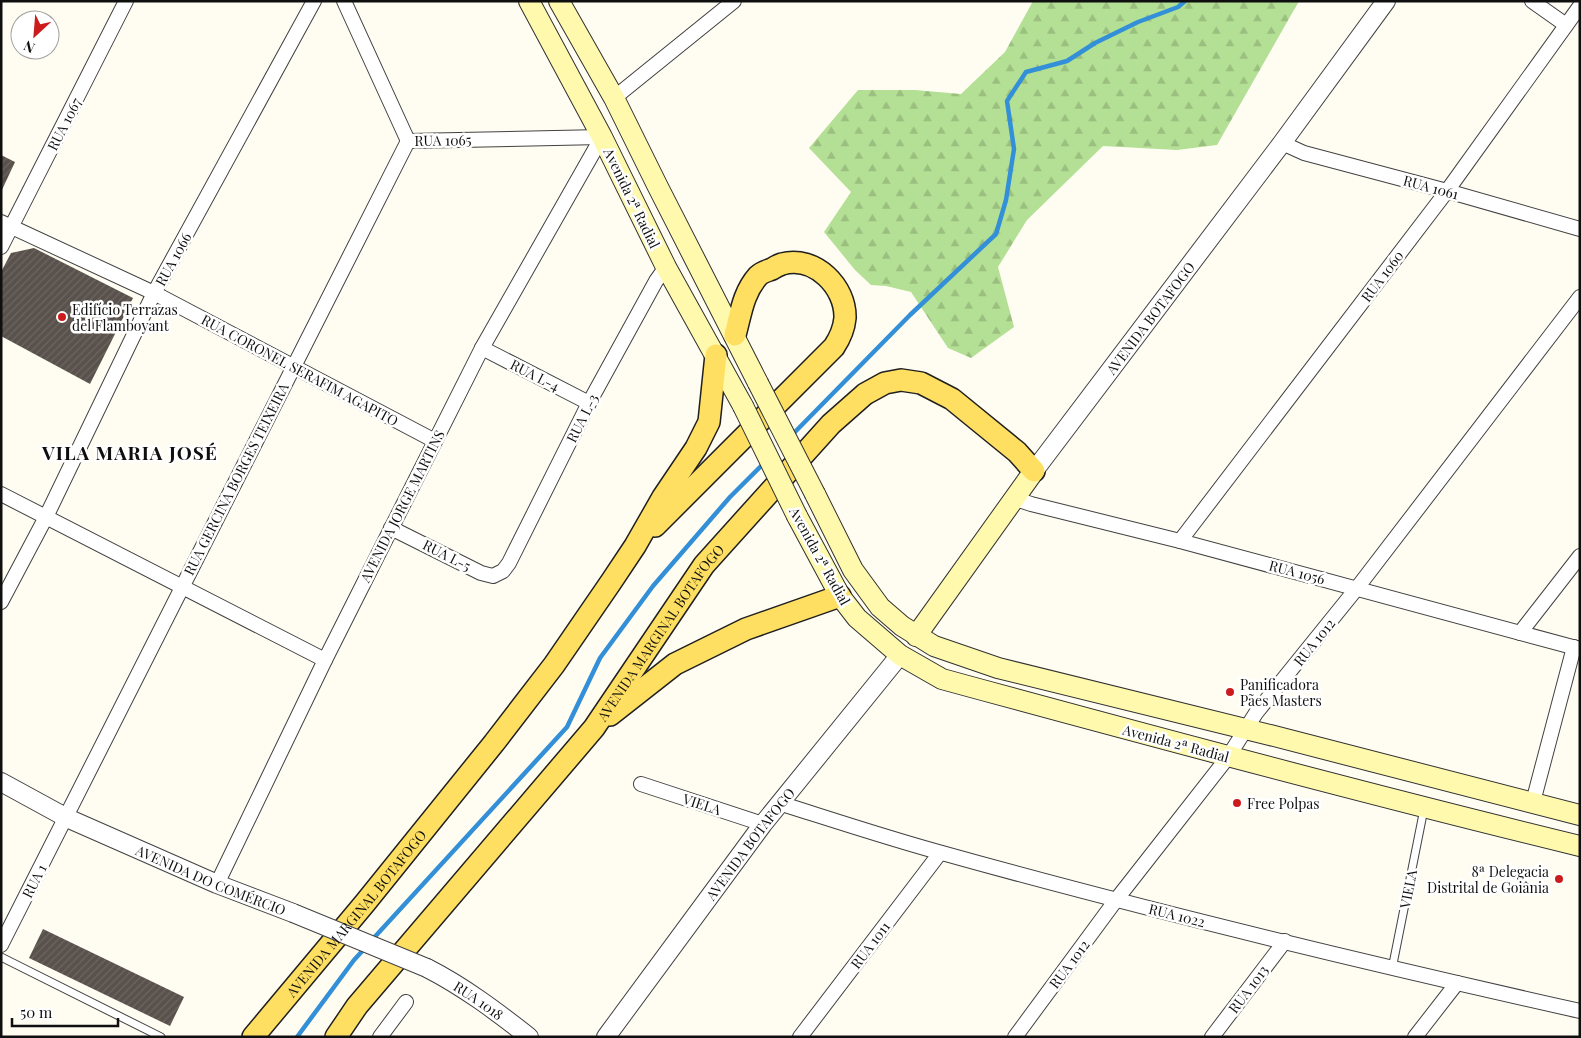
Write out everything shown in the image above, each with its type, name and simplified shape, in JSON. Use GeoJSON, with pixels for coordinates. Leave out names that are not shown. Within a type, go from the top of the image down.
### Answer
{"type":"FeatureCollection","features":[{"type":"Feature","properties":{"kind":"main road","name":"Avenida 2ª Radial"},"geometry":{"type":"LineString","coordinates":[[529,1],[602,137],[666,267],[743,406],[797,516],[840,596],[857,618],[900,655],[942,680],[1424,808],[1580,846]]}},
{"type":"Feature","properties":{"kind":"main road","name":"Avenida 2ª Radial"},"geometry":{"type":"LineString","coordinates":[[563,3],[614,98],[853,570],[880,607],[902,626],[934,646],[998,668],[1246,729],[1580,815]]}},
{"type":"Feature","properties":{"kind":"main road"},"geometry":{"type":"LineString","coordinates":[[602,137],[618,136],[642,182],[658,187]]}},
{"type":"Feature","properties":{"kind":"main road"},"geometry":{"type":"LineString","coordinates":[[636,546],[834,347],[843,329],[845,319],[842,300],[832,281],[819,271],[804,264],[783,264],[760,274],[744,296],[735,335]]}},
{"type":"Feature","properties":{"kind":"main road"},"geometry":{"type":"LineString","coordinates":[[636,546],[664,497],[696,448],[709,422],[716,355]]}},
{"type":"Feature","properties":{"kind":"main road","name":"AVENIDA MARGINAL BOTAFOGO"},"geometry":{"type":"LineString","coordinates":[[336,1037],[357,1006],[594,728],[704,565],[831,424],[865,394],[885,382],[901,380],[921,383],[952,399],[1017,452],[1034,471]]}},
{"type":"Feature","properties":{"kind":"main road","name":"AVENIDA BOTAFOGO"},"geometry":{"type":"LineString","coordinates":[[916,636],[1034,471]]}},
{"type":"Feature","properties":{"kind":"main road","name":"AVENIDA MARGINAL BOTAFOGO"},"geometry":{"type":"LineString","coordinates":[[253,1037],[365,903],[494,743],[554,666],[636,546]]}},
{"type":"Feature","properties":{"kind":"main road"},"geometry":{"type":"LineString","coordinates":[[594,728],[675,664],[746,629],[840,596]]}},
{"type":"Feature","properties":{"kind":"main road"},"geometry":{"type":"LineString","coordinates":[[1200,718],[1228,757]]}},
{"type":"Feature","properties":{"kind":"street","name":"RUA 1067"},"geometry":{"type":"LineString","coordinates":[[1,247],[6,225],[126,1]]}},
{"type":"Feature","properties":{"kind":"street","name":"RUA 1066"},"geometry":{"type":"LineString","coordinates":[[1,602],[46,517],[154,294],[314,1]]}},
{"type":"Feature","properties":{"kind":"street","name":"RUA 1065"},"geometry":{"type":"LineString","coordinates":[[344,1],[408,141],[602,137]]}},
{"type":"Feature","properties":{"kind":"street"},"geometry":{"type":"LineString","coordinates":[[614,98],[734,1]]}},
{"type":"Feature","properties":{"kind":"street","name":"AVENIDA BOTAFOGO"},"geometry":{"type":"LineString","coordinates":[[1034,471],[1282,143],[1386,1]]}},
{"type":"Feature","properties":{"kind":"street"},"geometry":{"type":"LineString","coordinates":[[1532,1],[1566,25]]}},
{"type":"Feature","properties":{"kind":"street","name":"RUA 1060"},"geometry":{"type":"LineString","coordinates":[[1180,541],[1447,191],[1580,6]]}},
{"type":"Feature","properties":{"kind":"street","name":"AVENIDA JORGE MARTINS"},"geometry":{"type":"LineString","coordinates":[[217,884],[325,660],[482,348],[602,137]]}},
{"type":"Feature","properties":{"kind":"street","name":"RUA GERCINA BORGES TEIXEIRA"},"geometry":{"type":"LineString","coordinates":[[67,818],[408,141]]}},
{"type":"Feature","properties":{"kind":"street","name":"RUA 1061"},"geometry":{"type":"LineString","coordinates":[[1282,143],[1304,152],[1580,229]]}},
{"type":"Feature","properties":{"kind":"street","name":"RUA CORONEL SERAFIM AGAPITO"},"geometry":{"type":"LineString","coordinates":[[6,225],[154,294],[435,441]]}},
{"type":"Feature","properties":{"kind":"street","name":"RUA L-3"},"geometry":{"type":"LineString","coordinates":[[503,571],[509,563],[589,403],[656,281],[666,267]]}},
{"type":"Feature","properties":{"kind":"street","name":"RUA 1012"},"geometry":{"type":"LineString","coordinates":[[1015,1037],[1116,900],[1228,757],[1256,713],[1357,588],[1580,297]]}},
{"type":"Feature","properties":{"kind":"street","name":"RUA L-4"},"geometry":{"type":"LineString","coordinates":[[482,348],[589,403]]}},
{"type":"Feature","properties":{"kind":"street"},"geometry":{"type":"LineString","coordinates":[[1,494],[325,660]]}},
{"type":"Feature","properties":{"kind":"street","name":"RUA 1056"},"geometry":{"type":"LineString","coordinates":[[1013,498],[1577,648]]}},
{"type":"Feature","properties":{"kind":"street","name":"RUA L-5"},"geometry":{"type":"LineString","coordinates":[[391,528],[481,573],[493,576],[503,571]]}},
{"type":"Feature","properties":{"kind":"street"},"geometry":{"type":"LineString","coordinates":[[1520,633],[1580,556]]}},
{"type":"Feature","properties":{"kind":"street"},"geometry":{"type":"LineString","coordinates":[[1533,802],[1577,648]]}},
{"type":"Feature","properties":{"kind":"street","name":"AVENIDA BOTAFOGO"},"geometry":{"type":"LineString","coordinates":[[606,1037],[779,803],[900,655]]}},
{"type":"Feature","properties":{"kind":"street","name":"AVENIDA DO COMÉRCIO"},"geometry":{"type":"LineString","coordinates":[[1,782],[67,818],[217,884],[294,913],[427,968]]}},
{"type":"Feature","properties":{"kind":"street","name":"VIELA"},"geometry":{"type":"LineString","coordinates":[[641,784],[763,824]]}},
{"type":"Feature","properties":{"kind":"street","name":"RUA 1022"},"geometry":{"type":"LineString","coordinates":[[779,803],[940,853],[1116,900],[1392,969],[1580,1011]]}},
{"type":"Feature","properties":{"kind":"street","name":"RUA 1"},"geometry":{"type":"LineString","coordinates":[[1,945],[67,818]]}},
{"type":"Feature","properties":{"kind":"street","name":"RUA 1011"},"geometry":{"type":"LineString","coordinates":[[800,1037],[940,853]]}},
{"type":"Feature","properties":{"kind":"street","name":"RUA 1013"},"geometry":{"type":"LineString","coordinates":[[1212,1037],[1285,941]]}},
{"type":"Feature","properties":{"kind":"street","name":"RUA 1018"},"geometry":{"type":"LineString","coordinates":[[427,968],[478,998],[528,1037]]}},
{"type":"Feature","properties":{"kind":"street"},"geometry":{"type":"LineString","coordinates":[[1415,1037],[1457,983]]}},
{"type":"Feature","properties":{"kind":"street"},"geometry":{"type":"LineString","coordinates":[[380,1037],[406,1002]]}},
{"type":"Feature","properties":{"kind":"lane","name":"VIELA"},"geometry":{"type":"LineString","coordinates":[[1392,969],[1424,808]]}},
{"type":"Feature","properties":{"kind":"lane"},"geometry":{"type":"LineString","coordinates":[[1,957],[161,1037]]}},
{"type":"Feature","properties":{"kind":"green space"},"geometry":{"type":"Polygon","coordinates":[[[1033,1],[1299,1],[1217,145],[1177,150],[1103,146],[1027,220],[998,267],[1014,327],[971,358],[948,348],[911,292],[886,286],[871,285],[855,270],[824,232],[851,192],[809,148],[858,90],[915,90],[961,94],[1005,52],[1033,1]]]}},
{"type":"Feature","properties":{"kind":"building"},"geometry":{"type":"Polygon","coordinates":[[[1,155],[15,162],[1,192],[1,155]]]}},
{"type":"Feature","properties":{"kind":"building","name":"Edifício Terrazas del Flamboyant"},"geometry":{"type":"Polygon","coordinates":[[[34,248],[133,298],[90,384],[1,336],[1,272],[11,253],[34,248]]]}},
{"type":"Feature","properties":{"kind":"building"},"geometry":{"type":"Polygon","coordinates":[[[43,929],[184,997],[170,1026],[29,958],[43,929]]]}},
{"type":"Feature","properties":{"kind":"waterway"},"geometry":{"type":"LineString","coordinates":[[791,436],[910,315],[996,234],[1006,200],[1014,149],[1007,101],[1026,72],[1067,61],[1095,43],[1138,22],[1178,7],[1185,1]]}},
{"type":"Feature","properties":{"kind":"waterway"},"geometry":{"type":"LineString","coordinates":[[371,941],[567,727],[600,658],[653,586],[730,497],[764,463]]}},
{"type":"Feature","properties":{"kind":"waterway"},"geometry":{"type":"LineString","coordinates":[[297,1037],[354,960],[366,947]]}},
{"type":"Feature","properties":{"kind":"place","name":"Edifício Terrazas del Flamboyant"},"geometry":{"type":"Point","coordinates":[62,317]}},
{"type":"Feature","properties":{"kind":"place","name":"Panificadora Pães Masters"},"geometry":{"type":"Point","coordinates":[1230,692]}},
{"type":"Feature","properties":{"kind":"place","name":"Free Polpas"},"geometry":{"type":"Point","coordinates":[1237,803]}},
{"type":"Feature","properties":{"kind":"place","name":"8ª Delegacia Distrital de Goiânia"},"geometry":{"type":"Point","coordinates":[1559,879]}},
{"type":"Feature","properties":{"kind":"district","name":"VILA MARIA JOSÉ"},"geometry":{"type":"Point","coordinates":[130,452]}}]}
